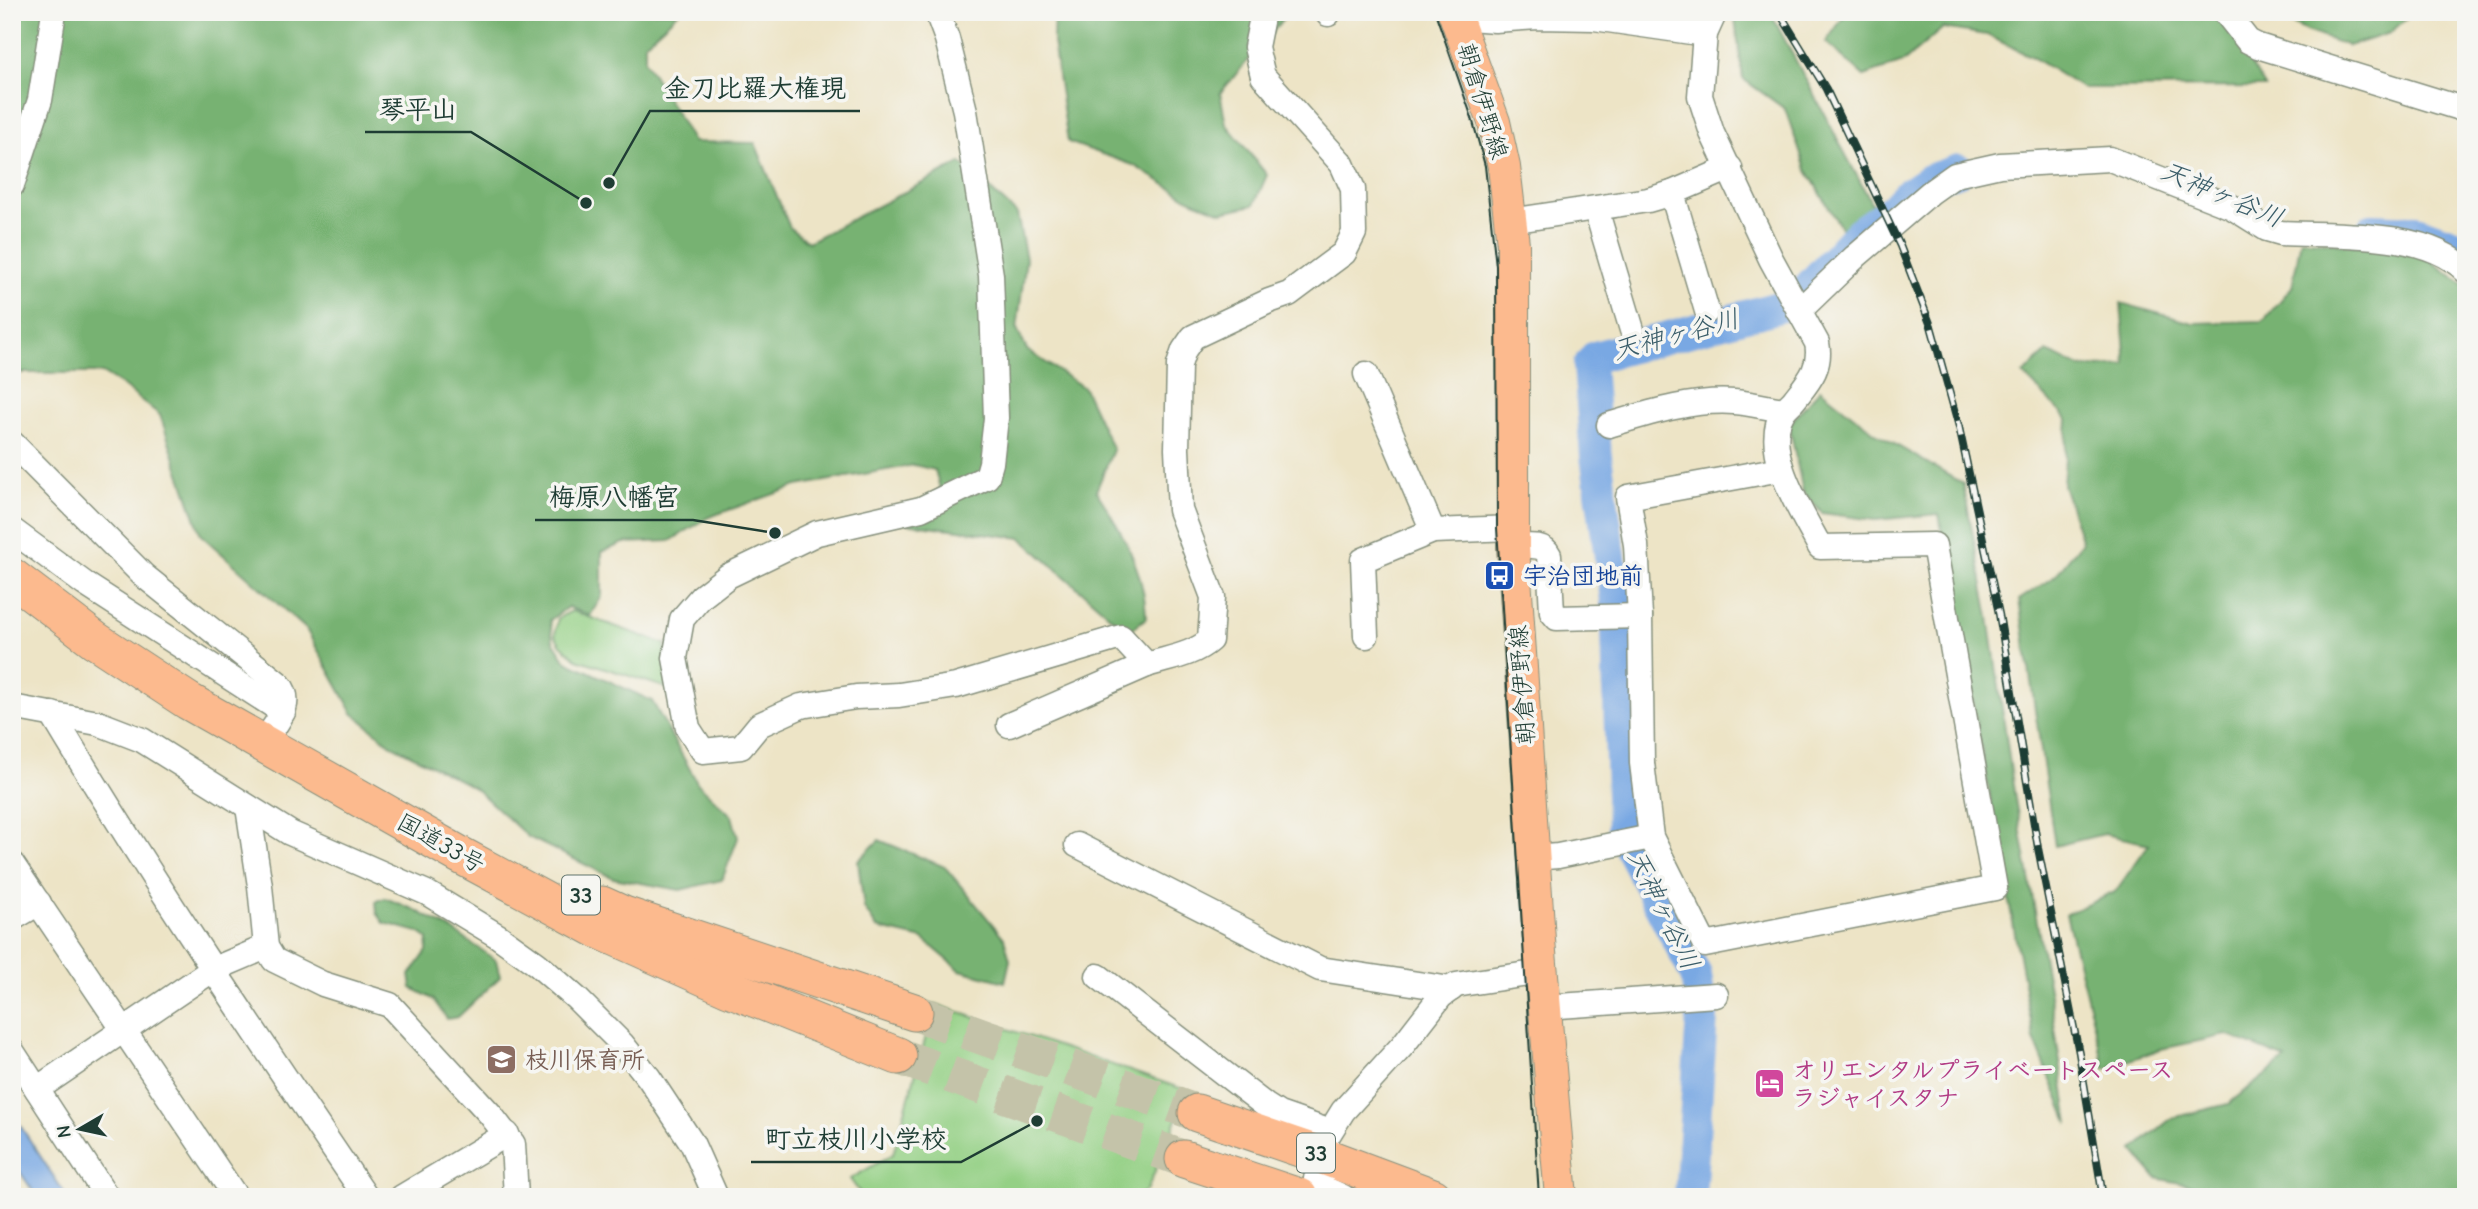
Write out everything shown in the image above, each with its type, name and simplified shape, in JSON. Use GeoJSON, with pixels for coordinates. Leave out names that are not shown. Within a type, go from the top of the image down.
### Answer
{"type":"FeatureCollection","features":[{"type":"Feature","properties":{"kind":"highway","name":"国道33号"},"geometry":{"type":"LineString","coordinates":[[12,577],[95,640],[188,701],[597,929],[713,1000],[895,1065]]}},
{"type":"Feature","properties":{"kind":"highway","name":"33"},"geometry":{"type":"LineString","coordinates":[[263,743],[624,915],[914,1012]]}},
{"type":"Feature","properties":{"kind":"highway","name":"33"},"geometry":{"type":"LineString","coordinates":[[1197,1113],[1326,1143],[1433,1197]]}},
{"type":"Feature","properties":{"kind":"highway","name":"33"},"geometry":{"type":"LineString","coordinates":[[1228,1197],[1180,1168],[1299,1197]]}},
{"type":"Feature","properties":{"kind":"main road","name":"朝倉伊野線"},"geometry":{"type":"LineString","coordinates":[[1455,14],[1494,122],[1504,167],[1513,244],[1513,537],[1542,972],[1561,1197]]}},
{"type":"Feature","properties":{"kind":"street"},"geometry":{"type":"LineString","coordinates":[[12,185],[40,100],[54,12]]}},
{"type":"Feature","properties":{"kind":"street"},"geometry":{"type":"LineString","coordinates":[[937,12],[947,39],[965,111],[991,275],[996,418],[987,477],[921,509],[817,533],[728,576],[701,597],[682,619],[675,658],[688,728],[703,751],[741,747],[759,725],[801,706],[856,697],[899,695],[956,685],[1121,637],[1147,665]]}},
{"type":"Feature","properties":{"kind":"street"},"geometry":{"type":"LineString","coordinates":[[1009,724],[1147,665],[1187,654],[1210,640],[1213,597],[1180,510],[1177,449],[1179,365],[1184,350],[1193,337],[1289,294],[1344,253],[1354,233],[1353,189],[1342,163],[1263,76],[1256,47],[1263,12]]}},
{"type":"Feature","properties":{"kind":"street"},"geometry":{"type":"LineString","coordinates":[[2225,12],[2248,41],[2258,46],[2466,110]]}},
{"type":"Feature","properties":{"kind":"street"},"geometry":{"type":"LineString","coordinates":[[1455,14],[1495,20],[1538,17],[1710,23],[1700,96],[1712,133],[1771,259],[1816,343],[1819,355],[1812,379],[1784,410],[1778,434],[1781,469],[1820,547],[1934,545],[1995,888],[1705,945],[1637,841],[1642,764],[1636,545],[1628,497],[1781,469]]}},
{"type":"Feature","properties":{"kind":"street"},"geometry":{"type":"LineString","coordinates":[[1796,304],[1955,175],[2000,165],[2110,159],[2232,207],[2260,226],[2274,231],[2393,239],[2463,260]]}},
{"type":"Feature","properties":{"kind":"street"},"geometry":{"type":"LineString","coordinates":[[1510,221],[1596,209],[1672,193],[1730,168]]}},
{"type":"Feature","properties":{"kind":"street"},"geometry":{"type":"LineString","coordinates":[[1672,193],[1707,311]]}},
{"type":"Feature","properties":{"kind":"street"},"geometry":{"type":"LineString","coordinates":[[1596,209],[1632,330]]}},
{"type":"Feature","properties":{"kind":"street"},"geometry":{"type":"LineString","coordinates":[[1366,374],[1433,531]]}},
{"type":"Feature","properties":{"kind":"street"},"geometry":{"type":"LineString","coordinates":[[1609,425],[1693,404],[1733,402],[1784,410]]}},
{"type":"Feature","properties":{"kind":"street"},"geometry":{"type":"LineString","coordinates":[[12,443],[143,575],[286,692],[283,712],[263,743]]}},
{"type":"Feature","properties":{"kind":"street"},"geometry":{"type":"LineString","coordinates":[[12,530],[85,584],[283,712]]}},
{"type":"Feature","properties":{"kind":"street"},"geometry":{"type":"LineString","coordinates":[[1366,636],[1363,560],[1433,531],[1513,537],[1547,550],[1552,612],[1557,618],[1636,616]]}},
{"type":"Feature","properties":{"kind":"street"},"geometry":{"type":"LineString","coordinates":[[12,707],[98,723],[142,740],[290,833],[427,893],[498,936],[537,964],[622,1044],[649,1078],[692,1143],[716,1197]]}},
{"type":"Feature","properties":{"kind":"street"},"geometry":{"type":"LineString","coordinates":[[52,714],[80,763],[212,971],[366,1197]]}},
{"type":"Feature","properties":{"kind":"street"},"geometry":{"type":"LineString","coordinates":[[248,807],[266,947],[274,960],[323,984],[390,1005],[507,1134],[513,1144],[516,1197]]}},
{"type":"Feature","properties":{"kind":"street"},"geometry":{"type":"LineString","coordinates":[[1534,858],[1637,841]]}},
{"type":"Feature","properties":{"kind":"street"},"geometry":{"type":"LineString","coordinates":[[1077,845],[1320,969],[1451,989]]}},
{"type":"Feature","properties":{"kind":"street"},"geometry":{"type":"LineString","coordinates":[[12,864],[236,1197]]}},
{"type":"Feature","properties":{"kind":"street"},"geometry":{"type":"LineString","coordinates":[[12,919],[38,903]]}},
{"type":"Feature","properties":{"kind":"street"},"geometry":{"type":"LineString","coordinates":[[37,1089],[212,971],[266,947]]}},
{"type":"Feature","properties":{"kind":"street"},"geometry":{"type":"LineString","coordinates":[[1343,1197],[1317,1185],[1316,1179],[1326,1143],[1343,1111],[1403,1045],[1441,996],[1468,983],[1542,972]]}},
{"type":"Feature","properties":{"kind":"street"},"geometry":{"type":"LineString","coordinates":[[1098,976],[1265,1105],[1326,1143]]}},
{"type":"Feature","properties":{"kind":"street"},"geometry":{"type":"LineString","coordinates":[[1545,1007],[1714,995]]}},
{"type":"Feature","properties":{"kind":"street"},"geometry":{"type":"LineString","coordinates":[[12,1051],[107,1197]]}},
{"type":"Feature","properties":{"kind":"street"},"geometry":{"type":"LineString","coordinates":[[402,1197],[507,1134]]}},
{"type":"Feature","properties":{"kind":"green space"},"geometry":{"type":"Polygon","coordinates":[[[12,12],[679,12],[645,43],[645,61],[693,142],[755,143],[790,228],[808,242],[961,163],[1017,214],[1026,259],[1017,329],[1027,350],[1084,388],[1113,450],[1096,491],[1130,551],[1141,584],[1146,618],[1128,632],[1021,538],[905,523],[941,492],[935,470],[914,465],[797,486],[709,517],[670,541],[624,543],[602,552],[602,596],[590,616],[568,607],[550,620],[553,641],[566,661],[652,701],[698,784],[732,816],[738,838],[722,880],[680,890],[613,878],[528,837],[475,788],[390,744],[353,713],[306,629],[201,535],[160,415],[102,373],[12,373],[12,12]]]}},
{"type":"Feature","properties":{"kind":"green space"},"geometry":{"type":"Polygon","coordinates":[[[1054,12],[1287,12],[1220,93],[1226,124],[1267,175],[1254,205],[1222,212],[1191,200],[1133,165],[1068,142],[1053,42],[1054,12]]]}},
{"type":"Feature","properties":{"kind":"green space"},"geometry":{"type":"Polygon","coordinates":[[[1734,12],[1770,12],[1874,208],[1843,231],[1806,169],[1785,109],[1743,79],[1734,12]]]}},
{"type":"Feature","properties":{"kind":"green space"},"geometry":{"type":"Polygon","coordinates":[[[1847,12],[2219,12],[2265,87],[2082,88],[2032,57],[1987,35],[1943,28],[1903,62],[1864,76],[1826,42],[1847,12]]]}},
{"type":"Feature","properties":{"kind":"green space"},"geometry":{"type":"Polygon","coordinates":[[[2271,12],[2413,12],[2390,33],[2348,46],[2306,31],[2271,12]]]}},
{"type":"Feature","properties":{"kind":"green space"},"geometry":{"type":"Polygon","coordinates":[[[2301,239],[2420,253],[2466,286],[2466,1197],[2214,1197],[2209,1189],[2156,1178],[2133,1150],[2172,1118],[2228,1104],[2286,1059],[2227,1035],[2161,1049],[2105,1069],[2066,914],[2115,892],[2149,844],[2104,834],[2055,846],[2019,600],[2055,576],[2082,542],[2063,485],[2068,420],[2023,374],[2047,352],[2082,368],[2126,365],[2121,303],[2193,323],[2263,321],[2292,287],[2301,239]]]}},
{"type":"Feature","properties":{"kind":"green space"},"geometry":{"type":"Polygon","coordinates":[[[1820,389],[1874,432],[1963,484],[1989,617],[2015,799],[2050,995],[2069,1124],[2034,1039],[1939,514],[1875,520],[1822,513],[1803,492],[1789,424],[1820,389]]]}},
{"type":"Feature","properties":{"kind":"green space"},"geometry":{"type":"Polygon","coordinates":[[[572,611],[665,644],[667,688],[577,659],[561,645],[555,635],[558,618],[572,611]]]}},
{"type":"Feature","properties":{"kind":"green space"},"geometry":{"type":"Polygon","coordinates":[[[879,840],[945,867],[1004,938],[1010,960],[1005,982],[960,970],[923,939],[877,928],[864,908],[858,861],[879,840]]]}},
{"type":"Feature","properties":{"kind":"green space"},"geometry":{"type":"Polygon","coordinates":[[[385,898],[451,929],[496,960],[500,977],[458,1017],[447,1019],[433,999],[412,988],[410,975],[427,951],[428,939],[418,932],[384,923],[377,913],[376,901],[385,898]]]}},
{"type":"Feature","properties":{"kind":"green space"},"geometry":{"type":"Polygon","coordinates":[[[935,1004],[1189,1091],[1147,1190],[1138,1197],[863,1197],[850,1179],[893,1154],[935,1004]]]}},
{"type":"Feature","properties":{"kind":"water"},"geometry":{"type":"Polygon","coordinates":[[[12,1113],[67,1197],[37,1197],[12,1160],[12,1113]]]}},
{"type":"Feature","properties":{"kind":"waterway","name":"天神ヶ谷川"},"geometry":{"type":"LineString","coordinates":[[1690,1197],[1702,1017],[1696,975],[1630,848],[1623,827],[1616,600],[1596,456],[1589,365],[1595,357],[1786,305],[1805,291],[1860,232],[1894,208],[1905,196],[1929,180],[1959,170]]}},
{"type":"Feature","properties":{"kind":"waterway","name":"天神ヶ谷川"},"geometry":{"type":"LineString","coordinates":[[2372,229],[2416,231],[2466,249]]}},
{"type":"Feature","properties":{"kind":"tunnel"},"geometry":{"type":"LineString","coordinates":[[914,1012],[1197,1113]]}},
{"type":"Feature","properties":{"kind":"tunnel"},"geometry":{"type":"LineString","coordinates":[[898,1056],[1184,1159]]}},
{"type":"Feature","properties":{"kind":"tram line"},"geometry":{"type":"LineString","coordinates":[[1435,12],[1472,118],[1485,166],[1496,266],[1497,528],[1539,1197]]}},
{"type":"Feature","properties":{"kind":"railway"},"geometry":{"type":"LineString","coordinates":[[1779,12],[1826,89],[1900,246],[1931,326],[1959,427],[1999,614],[2038,848],[2079,1053],[2103,1197]]}},
{"type":"Feature","properties":{"kind":"place","name":"金刀比羅大権現"},"geometry":{"type":"Point","coordinates":[609,183]}},
{"type":"Feature","properties":{"kind":"place","name":"琴平山"},"geometry":{"type":"Point","coordinates":[586,203]}},
{"type":"Feature","properties":{"kind":"place","name":"梅原八幡宮"},"geometry":{"type":"Point","coordinates":[775,533]}},
{"type":"Feature","properties":{"kind":"place","name":"宇治団地前"},"geometry":{"type":"Point","coordinates":[1500,576]}},
{"type":"Feature","properties":{"kind":"place","name":"枝川保育所"},"geometry":{"type":"Point","coordinates":[502,1060]}},
{"type":"Feature","properties":{"kind":"place","name":"オリエンタルプライベートスペース ラジャイスタナ"},"geometry":{"type":"Point","coordinates":[1769,1084]}},
{"type":"Feature","properties":{"kind":"place","name":"町立枝川小学校"},"geometry":{"type":"Point","coordinates":[1037,1121]}}]}
